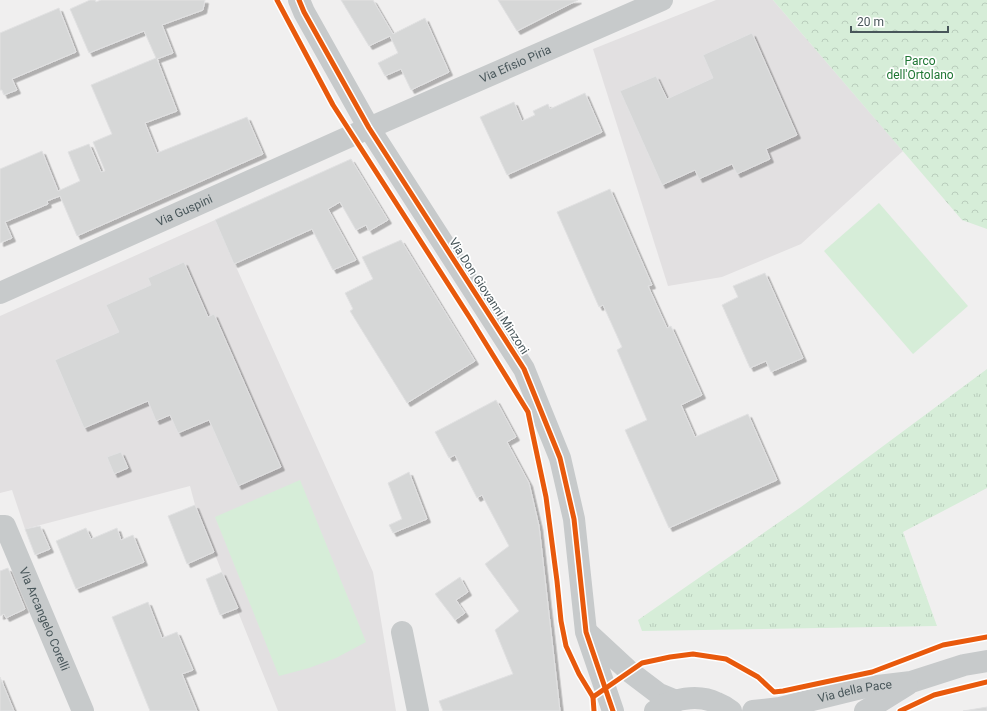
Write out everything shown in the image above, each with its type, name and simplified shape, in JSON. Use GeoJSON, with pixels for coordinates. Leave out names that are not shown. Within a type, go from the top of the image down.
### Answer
{"type":"FeatureCollection","features":[{"type":"Feature","properties":{"kind":"street","name":"Via Don Giovanni Minzoni"},"geometry":{"type":"LineString","coordinates":[[299,0],[304,12],[369,128],[524,369],[560,458],[574,519],[586,632],[613,711]]}},
{"type":"Feature","properties":{"kind":"street","name":"Via Efisio Piria"},"geometry":{"type":"LineString","coordinates":[[369,128],[662,0]]}},
{"type":"Feature","properties":{"kind":"street","name":"Via Guspini"},"geometry":{"type":"LineString","coordinates":[[0,293],[369,128]]}},
{"type":"Feature","properties":{"kind":"street","name":"Via Arcangelo Corelli"},"geometry":{"type":"LineString","coordinates":[[2,526],[83,711]]}},
{"type":"Feature","properties":{"kind":"street"},"geometry":{"type":"LineString","coordinates":[[402,632],[418,711]]}},
{"type":"Feature","properties":{"kind":"street"},"geometry":{"type":"LineString","coordinates":[[586,632],[630,672],[658,694],[676,701]]}},
{"type":"Feature","properties":{"kind":"street","name":"Via della Pace"},"geometry":{"type":"LineString","coordinates":[[753,711],[780,708],[861,688],[911,682],[964,665],[987,661]]}},
{"type":"Feature","properties":{"kind":"street","name":"Via della Pace"},"geometry":{"type":"LineString","coordinates":[[865,711],[911,682]]}},
{"type":"Feature","properties":{"kind":"street"},"geometry":{"type":"LineString","coordinates":[[655,711],[676,701],[696,698],[716,702],[731,711]]}},
{"type":"Feature","properties":{"kind":"shaded area"},"geometry":{"type":"Polygon","coordinates":[[[716,0],[773,0],[903,151],[801,244],[722,277],[668,286],[593,49],[716,0]]]}},
{"type":"Feature","properties":{"kind":"shaded area"},"geometry":{"type":"Polygon","coordinates":[[[215,220],[373,572],[396,711],[278,711],[195,505],[190,486],[25,529],[12,490],[0,493],[0,316],[215,220]]]}},
{"type":"Feature","properties":{"kind":"green space","name":"Parco dell'Ortolano"},"geometry":{"type":"Polygon","coordinates":[[[773,0],[987,0],[987,229],[962,220],[773,0]]]}},
{"type":"Feature","properties":{"kind":"green space"},"geometry":{"type":"Polygon","coordinates":[[[879,203],[968,306],[913,354],[824,251],[879,203]]]}},
{"type":"Feature","properties":{"kind":"green space"},"geometry":{"type":"Polygon","coordinates":[[[987,369],[987,488],[903,532],[937,626],[642,631],[638,620],[801,507],[987,369]]]}},
{"type":"Feature","properties":{"kind":"green space"},"geometry":{"type":"Polygon","coordinates":[[[300,480],[366,642],[336,658],[309,668],[279,676],[215,517],[300,480]]]}},
{"type":"Feature","properties":{"kind":"building"},"geometry":{"type":"Polygon","coordinates":[[[90,0],[95,0],[96,2],[101,0],[205,0],[203,10],[162,25],[173,53],[157,59],[177,111],[145,123],[157,153],[247,117],[263,154],[77,236],[60,196],[47,201],[48,204],[5,222],[12,238],[0,243],[0,169],[42,151],[58,191],[80,181],[68,152],[89,144],[101,172],[105,171],[93,142],[112,134],[91,85],[156,58],[144,31],[89,53],[70,9],[90,0]]]}},
{"type":"Feature","properties":{"kind":"building"},"geometry":{"type":"Polygon","coordinates":[[[341,0],[373,0],[393,34],[425,18],[449,72],[411,90],[401,69],[385,76],[378,63],[398,53],[390,36],[369,46],[341,0]]]}},
{"type":"Feature","properties":{"kind":"building"},"geometry":{"type":"Polygon","coordinates":[[[498,0],[578,0],[517,31],[498,0]]]}},
{"type":"Feature","properties":{"kind":"building"},"geometry":{"type":"Polygon","coordinates":[[[59,8],[76,52],[12,79],[17,90],[4,95],[2,90],[0,90],[0,33],[59,8]]]}},
{"type":"Feature","properties":{"kind":"building"},"geometry":{"type":"Polygon","coordinates":[[[752,33],[797,135],[766,149],[770,159],[737,174],[732,164],[699,179],[695,170],[662,185],[620,91],[656,76],[667,99],[713,78],[703,55],[752,33]]]}},
{"type":"Feature","properties":{"kind":"building"},"geometry":{"type":"Polygon","coordinates":[[[585,93],[602,132],[507,175],[480,117],[514,102],[522,121],[535,115],[533,111],[548,104],[550,109],[585,93]]]}},
{"type":"Feature","properties":{"kind":"building"},"geometry":{"type":"Polygon","coordinates":[[[351,159],[388,220],[369,231],[366,225],[356,230],[340,202],[328,209],[356,260],[333,270],[312,229],[234,264],[215,220],[351,159]]]}},
{"type":"Feature","properties":{"kind":"building"},"geometry":{"type":"Polygon","coordinates":[[[610,189],[652,285],[648,286],[667,328],[671,326],[702,395],[681,405],[695,437],[748,414],[777,480],[669,528],[625,430],[647,420],[617,350],[622,347],[603,305],[599,307],[557,212],[610,189]]]}},
{"type":"Feature","properties":{"kind":"building"},"geometry":{"type":"Polygon","coordinates":[[[401,240],[475,361],[407,403],[350,311],[353,309],[345,293],[373,279],[362,257],[401,240]]]}},
{"type":"Feature","properties":{"kind":"building"},"geometry":{"type":"Polygon","coordinates":[[[184,262],[208,317],[214,314],[281,467],[238,486],[209,420],[178,433],[170,415],[156,421],[148,401],[84,428],[55,360],[119,332],[106,305],[151,285],[148,278],[184,262]]]}},
{"type":"Feature","properties":{"kind":"building"},"geometry":{"type":"Polygon","coordinates":[[[765,273],[803,358],[771,372],[766,361],[750,368],[722,305],[738,297],[733,286],[765,273]]]}},
{"type":"Feature","properties":{"kind":"building"},"geometry":{"type":"Polygon","coordinates":[[[496,400],[516,437],[507,442],[529,483],[539,526],[560,711],[443,711],[439,701],[513,674],[495,630],[519,611],[485,564],[509,546],[482,495],[477,498],[455,455],[449,458],[435,432],[496,400]]]}},
{"type":"Feature","properties":{"kind":"building"},"geometry":{"type":"Polygon","coordinates":[[[121,452],[128,468],[114,474],[107,457],[121,452]]]}},
{"type":"Feature","properties":{"kind":"building"},"geometry":{"type":"Polygon","coordinates":[[[409,472],[427,519],[393,533],[389,525],[402,519],[388,483],[409,472]]]}},
{"type":"Feature","properties":{"kind":"building"},"geometry":{"type":"Polygon","coordinates":[[[195,505],[214,552],[187,564],[168,516],[195,505]]]}},
{"type":"Feature","properties":{"kind":"building"},"geometry":{"type":"Polygon","coordinates":[[[40,526],[50,549],[35,555],[25,529],[40,526]]]}},
{"type":"Feature","properties":{"kind":"building"},"geometry":{"type":"Polygon","coordinates":[[[86,528],[91,539],[117,528],[121,540],[133,535],[144,562],[76,589],[56,541],[86,528]]]}},
{"type":"Feature","properties":{"kind":"building"},"geometry":{"type":"Polygon","coordinates":[[[8,568],[25,609],[6,618],[4,614],[0,616],[0,571],[8,568]]]}},
{"type":"Feature","properties":{"kind":"building"},"geometry":{"type":"Polygon","coordinates":[[[222,572],[238,608],[220,615],[206,579],[222,572]]]}},
{"type":"Feature","properties":{"kind":"building"},"geometry":{"type":"Polygon","coordinates":[[[460,577],[468,592],[456,600],[465,613],[455,620],[435,594],[460,577]]]}},
{"type":"Feature","properties":{"kind":"building"},"geometry":{"type":"Polygon","coordinates":[[[148,602],[162,638],[177,632],[193,670],[182,674],[197,711],[150,711],[112,617],[148,602]]]}},
{"type":"Feature","properties":{"kind":"building"},"geometry":{"type":"Polygon","coordinates":[[[0,677],[14,711],[0,711],[0,677]]]}},
{"type":"Feature","properties":{"kind":"building"},"geometry":{"type":"Polygon","coordinates":[[[987,707],[987,711],[963,711],[987,707]]]}},
{"type":"Feature","properties":{"kind":"cycle path"},"geometry":{"type":"LineString","coordinates":[[277,0],[333,105],[470,318],[528,412],[546,497],[561,621],[566,646],[579,674],[593,697],[594,711]]}},
{"type":"Feature","properties":{"kind":"cycle path"},"geometry":{"type":"LineString","coordinates":[[299,0],[304,12],[369,128],[524,369],[560,458],[574,519],[586,632],[613,711]]}},
{"type":"Feature","properties":{"kind":"cycle path"},"geometry":{"type":"LineString","coordinates":[[593,697],[642,663],[670,657],[693,654],[726,659],[758,677],[774,692],[872,672],[943,645],[987,637]]}},
{"type":"Feature","properties":{"kind":"cycle path"},"geometry":{"type":"LineString","coordinates":[[900,711],[934,695],[987,682]]}}]}
